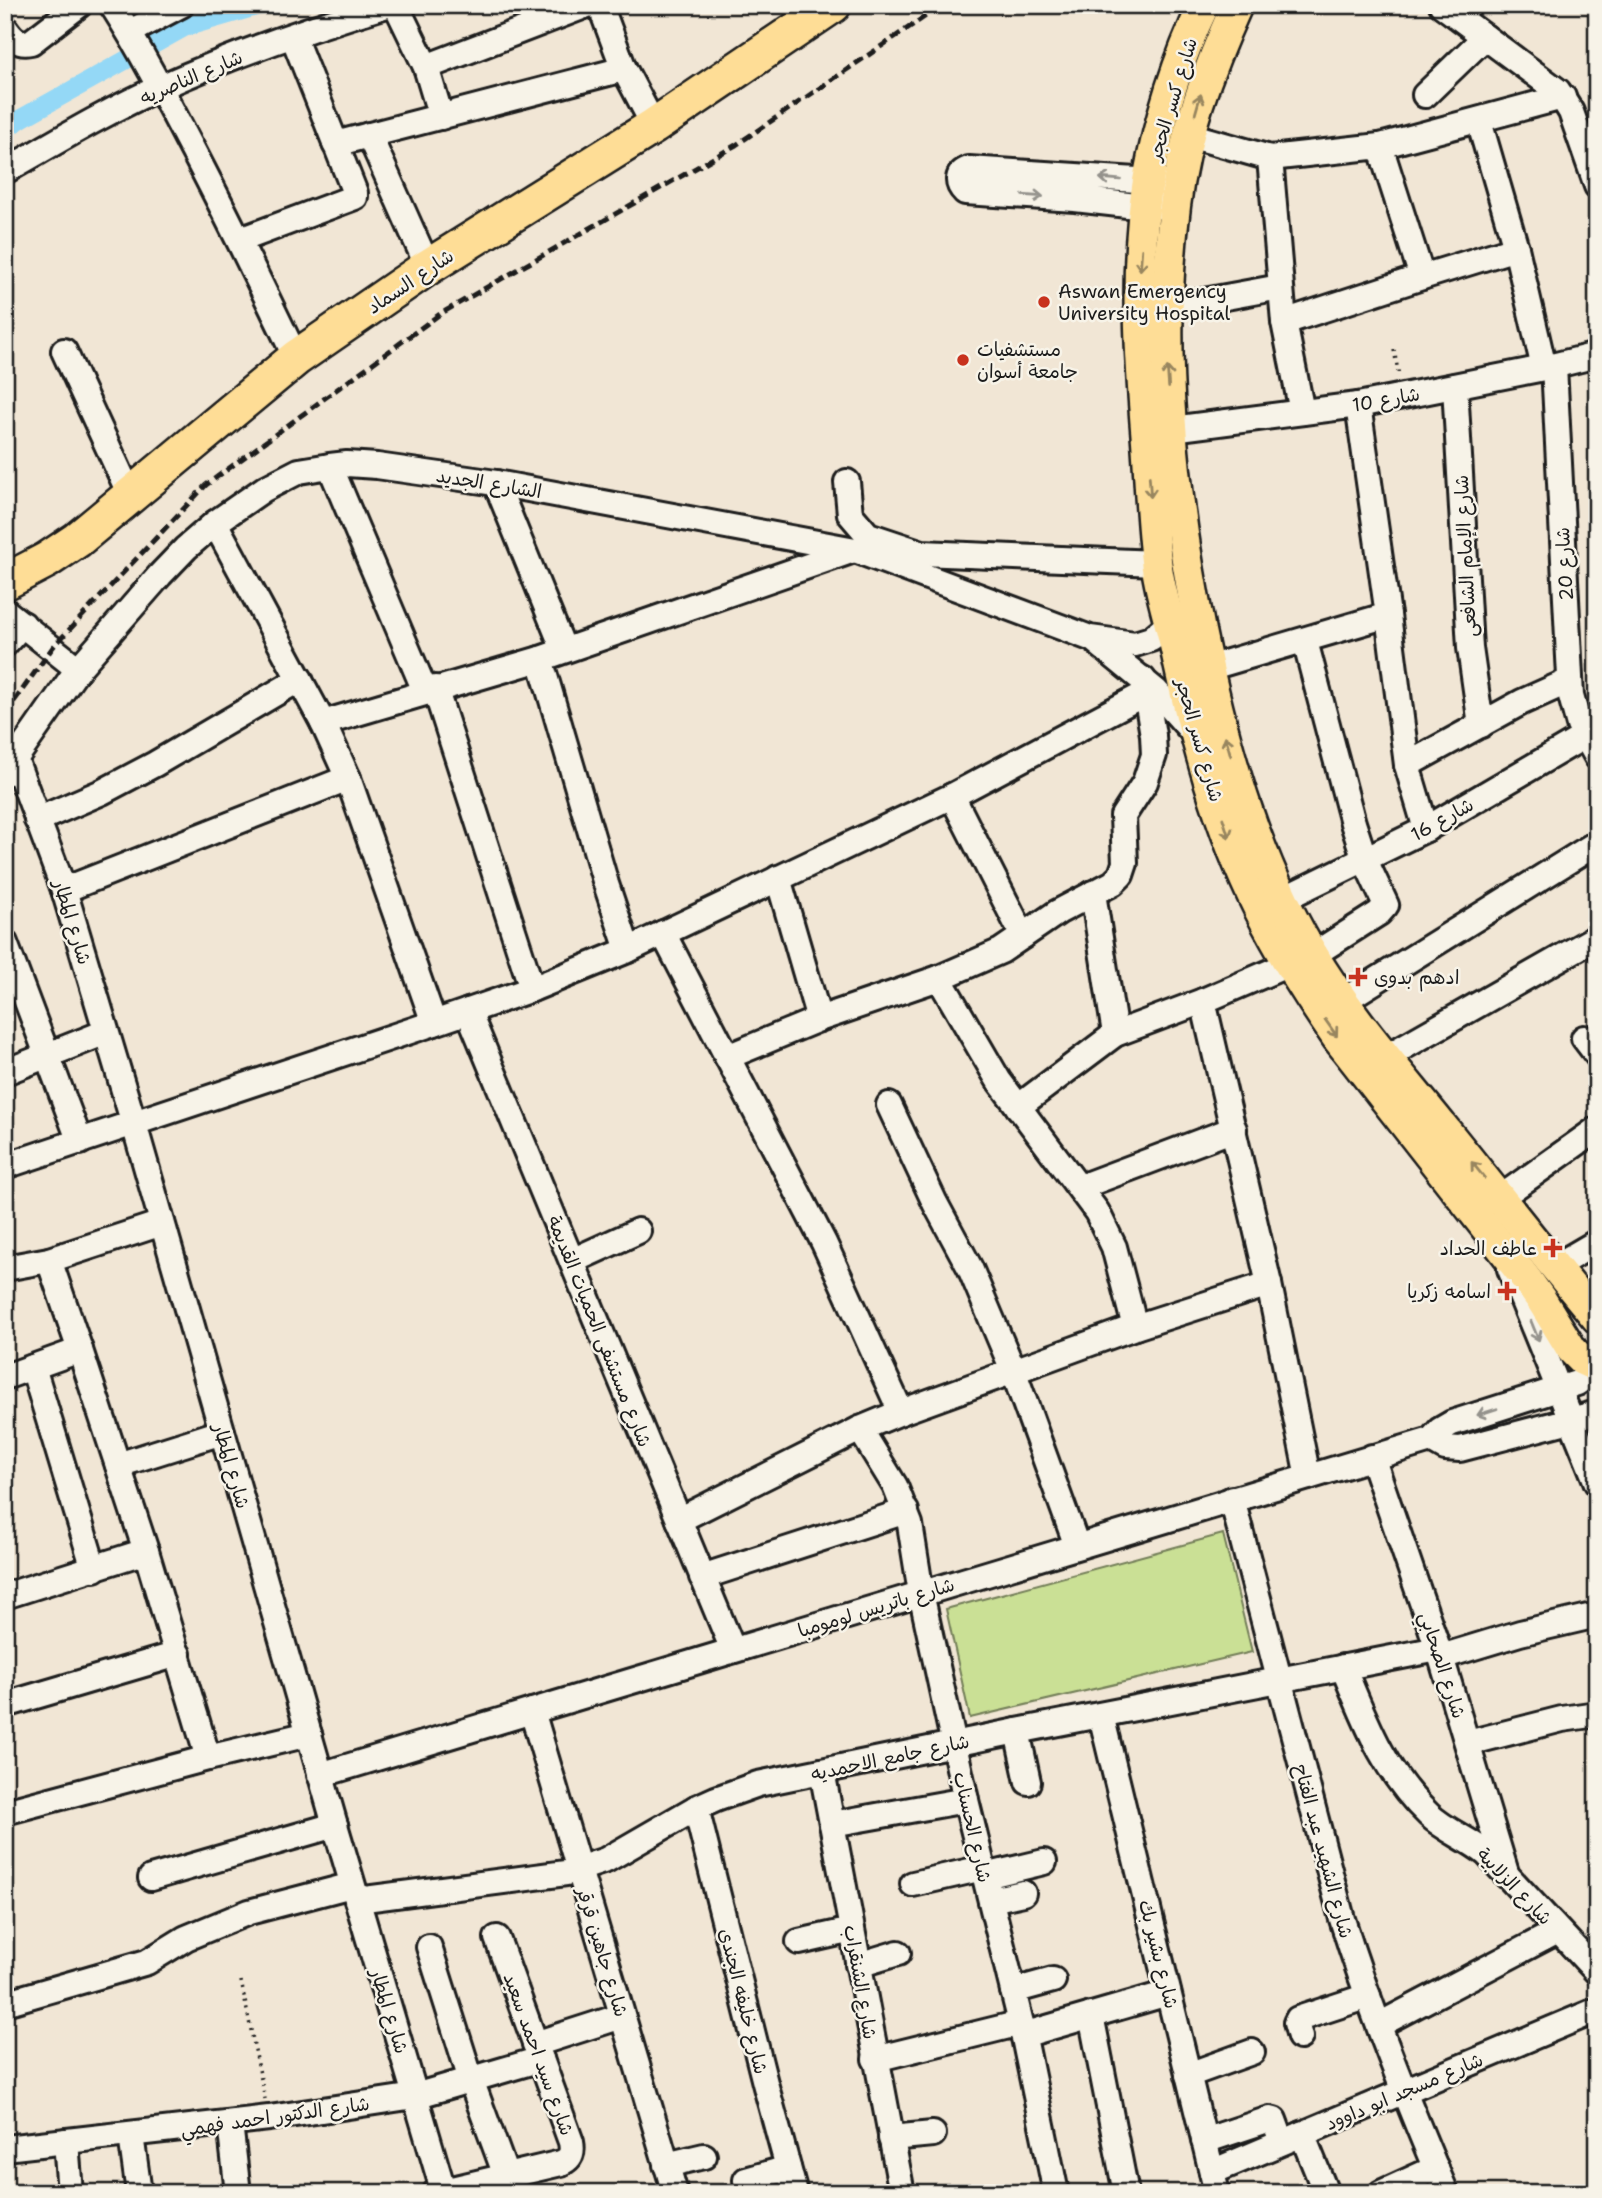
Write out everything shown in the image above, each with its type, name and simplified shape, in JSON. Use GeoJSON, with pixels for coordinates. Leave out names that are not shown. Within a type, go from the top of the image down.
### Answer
{"type":"FeatureCollection","features":[{"type":"Feature","properties":{"kind":"highway","name":"شارع السماد"},"geometry":{"type":"LineString","coordinates":[[5,582],[78,540],[296,358],[428,267],[654,126],[833,5]]}},
{"type":"Feature","properties":{"kind":"main road","name":"شارع كسر الحجر"},"geometry":{"type":"LineString","coordinates":[[1204,5],[1173,79],[1158,130],[1146,194],[1140,282],[1140,358],[1156,563],[1197,738],[1233,849],[1258,908],[1301,960],[1343,1001],[1556,1266],[1592,1303]]}},
{"type":"Feature","properties":{"kind":"main road","name":"شارع كسر الحجر"},"geometry":{"type":"LineString","coordinates":[[1237,5],[1203,87],[1189,135],[1177,194],[1166,308],[1167,368],[1179,509],[1208,668],[1239,785],[1258,843],[1283,899],[1301,960],[1338,1039],[1500,1245],[1542,1301],[1572,1350],[1582,1360],[1596,1367]]}},
{"type":"Feature","properties":{"kind":"street"},"geometry":{"type":"LineString","coordinates":[[5,28],[17,41],[24,44],[31,42],[79,5]]}},
{"type":"Feature","properties":{"kind":"street"},"geometry":{"type":"LineString","coordinates":[[112,5],[157,82],[240,240],[296,358]]}},
{"type":"Feature","properties":{"kind":"street"},"geometry":{"type":"LineString","coordinates":[[131,35],[181,5]]}},
{"type":"Feature","properties":{"kind":"street","name":"شارع الناصريه"},"geometry":{"type":"LineString","coordinates":[[5,170],[157,82],[387,5]]}},
{"type":"Feature","properties":{"kind":"street"},"geometry":{"type":"LineString","coordinates":[[396,5],[426,67],[441,117]]}},
{"type":"Feature","properties":{"kind":"street"},"geometry":{"type":"LineString","coordinates":[[426,67],[587,5]]}},
{"type":"Feature","properties":{"kind":"street"},"geometry":{"type":"LineString","coordinates":[[600,5],[624,69],[654,126]]}},
{"type":"Feature","properties":{"kind":"street"},"geometry":{"type":"LineString","coordinates":[[1442,5],[1563,97],[1594,172]]}},
{"type":"Feature","properties":{"kind":"street"},"geometry":{"type":"LineString","coordinates":[[240,240],[355,197],[293,36]]}},
{"type":"Feature","properties":{"kind":"street"},"geometry":{"type":"LineString","coordinates":[[1425,95],[1485,37]]}},
{"type":"Feature","properties":{"kind":"street"},"geometry":{"type":"LineString","coordinates":[[335,144],[624,69]]}},
{"type":"Feature","properties":{"kind":"street"},"geometry":{"type":"LineString","coordinates":[[1189,135],[1270,158],[1380,146],[1563,97]]}},
{"type":"Feature","properties":{"kind":"street","name":"شارع 20"},"geometry":{"type":"LineString","coordinates":[[1479,121],[1549,367],[1569,681],[1574,710],[1593,741]]}},
{"type":"Feature","properties":{"kind":"street"},"geometry":{"type":"LineString","coordinates":[[369,135],[428,267]]}},
{"type":"Feature","properties":{"kind":"street"},"geometry":{"type":"LineString","coordinates":[[1380,146],[1422,277]]}},
{"type":"Feature","properties":{"kind":"street"},"geometry":{"type":"LineString","coordinates":[[1270,158],[1284,322],[1302,412]]}},
{"type":"Feature","properties":{"kind":"street"},"geometry":{"type":"LineString","coordinates":[[1146,194],[969,169],[962,171],[958,182],[965,192],[1075,199],[1177,194]]}},
{"type":"Feature","properties":{"kind":"street"},"geometry":{"type":"LineString","coordinates":[[1284,322],[1516,248]]}},
{"type":"Feature","properties":{"kind":"street"},"geometry":{"type":"LineString","coordinates":[[1166,308],[1280,287]]}},
{"type":"Feature","properties":{"kind":"street"},"geometry":{"type":"LineString","coordinates":[[64,351],[131,497]]}},
{"type":"Feature","properties":{"kind":"street","name":"شارع 10"},"geometry":{"type":"LineString","coordinates":[[1172,429],[1358,405],[1597,355]]}},
{"type":"Feature","properties":{"kind":"street","name":"شارع الإمام الشافعى"},"geometry":{"type":"LineString","coordinates":[[1455,386],[1471,649],[1481,725]]}},
{"type":"Feature","properties":{"kind":"street"},"geometry":{"type":"LineString","coordinates":[[1358,405],[1407,765],[1426,829]]}},
{"type":"Feature","properties":{"kind":"street"},"geometry":{"type":"LineString","coordinates":[[330,466],[430,690],[532,989]]}},
{"type":"Feature","properties":{"kind":"street","name":"الشارع الجديد"},"geometry":{"type":"LineString","coordinates":[[8,761],[78,668],[160,575],[215,523],[264,489],[299,471],[330,466],[377,466],[495,482],[855,550],[1090,638],[1126,645],[1151,639],[1170,623]]}},
{"type":"Feature","properties":{"kind":"street"},"geometry":{"type":"LineString","coordinates":[[495,482],[564,650]]}},
{"type":"Feature","properties":{"kind":"street"},"geometry":{"type":"LineString","coordinates":[[847,482],[850,514],[868,536],[922,553],[1156,563]]}},
{"type":"Feature","properties":{"kind":"street"},"geometry":{"type":"LineString","coordinates":[[215,523],[323,723],[348,778],[435,1023]]}},
{"type":"Feature","properties":{"kind":"street"},"geometry":{"type":"LineString","coordinates":[[323,723],[540,659],[855,550]]}},
{"type":"Feature","properties":{"kind":"street"},"geometry":{"type":"LineString","coordinates":[[1208,668],[1388,615]]}},
{"type":"Feature","properties":{"kind":"street"},"geometry":{"type":"LineString","coordinates":[[5,644],[14,618],[78,668]]}},
{"type":"Feature","properties":{"kind":"street","name":"الشارع الجديد"},"geometry":{"type":"LineString","coordinates":[[1090,638],[1168,704],[1197,738]]}},
{"type":"Feature","properties":{"kind":"street"},"geometry":{"type":"LineString","coordinates":[[1018,1107],[1115,1034],[1301,960],[1379,913],[1386,905],[1365,860],[1353,824],[1305,641]]}},
{"type":"Feature","properties":{"kind":"street"},"geometry":{"type":"LineString","coordinates":[[540,659],[628,950]]}},
{"type":"Feature","properties":{"kind":"street"},"geometry":{"type":"LineString","coordinates":[[37,820],[102,792],[155,764],[300,680]]}},
{"type":"Feature","properties":{"kind":"street"},"geometry":{"type":"LineString","coordinates":[[1407,765],[1522,702],[1569,681]]}},
{"type":"Feature","properties":{"kind":"street"},"geometry":{"type":"LineString","coordinates":[[5,1166],[435,1023],[532,989],[628,950],[952,796],[1144,686],[1154,755],[1141,790],[1124,816],[1125,863],[1121,875],[1113,883],[1058,912],[1001,951],[939,978],[819,1019],[727,1057]]}},
{"type":"Feature","properties":{"kind":"street","name":"شارع 16"},"geometry":{"type":"LineString","coordinates":[[1283,899],[1426,829],[1593,741]]}},
{"type":"Feature","properties":{"kind":"street","name":"شارع المطار"},"geometry":{"type":"LineString","coordinates":[[8,761],[37,820],[64,890],[415,2096],[440,2192]]}},
{"type":"Feature","properties":{"kind":"street"},"geometry":{"type":"LineString","coordinates":[[64,890],[210,835],[348,778]]}},
{"type":"Feature","properties":{"kind":"street"},"geometry":{"type":"LineString","coordinates":[[952,796],[1023,936]]}},
{"type":"Feature","properties":{"kind":"street"},"geometry":{"type":"LineString","coordinates":[[1343,1001],[1592,855]]}},
{"type":"Feature","properties":{"kind":"street"},"geometry":{"type":"LineString","coordinates":[[778,878],[819,1019]]}},
{"type":"Feature","properties":{"kind":"street"},"geometry":{"type":"LineString","coordinates":[[1093,893],[1115,1034]]}},
{"type":"Feature","properties":{"kind":"street"},"geometry":{"type":"LineString","coordinates":[[663,933],[824,1243],[901,1412]]}},
{"type":"Feature","properties":{"kind":"street"},"geometry":{"type":"LineString","coordinates":[[1386,1057],[1597,937]]}},
{"type":"Feature","properties":{"kind":"street"},"geometry":{"type":"LineString","coordinates":[[5,943],[80,1142]]}},
{"type":"Feature","properties":{"kind":"street"},"geometry":{"type":"LineString","coordinates":[[939,978],[999,1081],[1097,1212],[1114,1247],[1135,1327]]}},
{"type":"Feature","properties":{"kind":"street"},"geometry":{"type":"LineString","coordinates":[[1203,1000],[1269,1284],[1308,1477]]}},
{"type":"Feature","properties":{"kind":"street","name":"شارع مستشفى الحميات القديمة"},"geometry":{"type":"LineString","coordinates":[[468,1011],[733,1650]]}},
{"type":"Feature","properties":{"kind":"street"},"geometry":{"type":"LineString","coordinates":[[5,1072],[106,1032]]}},
{"type":"Feature","properties":{"kind":"street"},"geometry":{"type":"LineString","coordinates":[[889,1105],[935,1203],[971,1268],[1013,1370],[1077,1546]]}},
{"type":"Feature","properties":{"kind":"street"},"geometry":{"type":"LineString","coordinates":[[1080,1187],[1234,1129]]}},
{"type":"Feature","properties":{"kind":"street"},"geometry":{"type":"LineString","coordinates":[[1500,1198],[1597,1129]]}},
{"type":"Feature","properties":{"kind":"street"},"geometry":{"type":"LineString","coordinates":[[5,1268],[49,1260],[162,1223]]}},
{"type":"Feature","properties":{"kind":"street"},"geometry":{"type":"LineString","coordinates":[[572,1261],[638,1231]]}},
{"type":"Feature","properties":{"kind":"street"},"geometry":{"type":"LineString","coordinates":[[1556,1266],[1597,1242]]}},
{"type":"Feature","properties":{"kind":"street"},"geometry":{"type":"LineString","coordinates":[[1500,1245],[1597,1483]]}},
{"type":"Feature","properties":{"kind":"street"},"geometry":{"type":"LineString","coordinates":[[49,1260],[146,1551],[208,1758]]}},
{"type":"Feature","properties":{"kind":"street"},"geometry":{"type":"LineString","coordinates":[[679,1520],[860,1429],[901,1412],[1135,1327],[1269,1284]]}},
{"type":"Feature","properties":{"kind":"street"},"geometry":{"type":"LineString","coordinates":[[5,1377],[80,1350]]}},
{"type":"Feature","properties":{"kind":"street"},"geometry":{"type":"LineString","coordinates":[[33,1367],[94,1569]]}},
{"type":"Feature","properties":{"kind":"street","name":"شارع باتريس لومومبا"},"geometry":{"type":"LineString","coordinates":[[320,1775],[1431,1440],[1440,1430],[1452,1423],[1577,1382],[1596,1367]]}},
{"type":"Feature","properties":{"kind":"street","name":"شارع باتريس لومومبا"},"geometry":{"type":"LineString","coordinates":[[1431,1440],[1445,1448],[1460,1449],[1597,1413]]}},
{"type":"Feature","properties":{"kind":"street","name":"شارع الحسناب"},"geometry":{"type":"LineString","coordinates":[[860,1429],[895,1486],[906,1511],[966,1800],[1022,2029],[1056,2193]]}},
{"type":"Feature","properties":{"kind":"street"},"geometry":{"type":"LineString","coordinates":[[118,1465],[222,1432]]}},
{"type":"Feature","properties":{"kind":"street","name":"شارع الصحابي"},"geometry":{"type":"LineString","coordinates":[[1372,1457],[1440,1653],[1507,1876]]}},
{"type":"Feature","properties":{"kind":"street","name":"شارع الشهيد عبد الفتاح"},"geometry":{"type":"LineString","coordinates":[[1232,1499],[1342,1919],[1379,2025],[1447,2193]]}},
{"type":"Feature","properties":{"kind":"street"},"geometry":{"type":"LineString","coordinates":[[702,1577],[906,1511]]}},
{"type":"Feature","properties":{"kind":"street"},"geometry":{"type":"LineString","coordinates":[[5,1596],[146,1551]]}},
{"type":"Feature","properties":{"kind":"street","name":"شارع جامع الاحمديه"},"geometry":{"type":"LineString","coordinates":[[5,2003],[147,1962],[186,1938],[249,1912],[354,1892],[554,1876],[579,1870],[618,1854],[696,1808],[758,1784],[1343,1667],[1440,1653],[1597,1615]]}},
{"type":"Feature","properties":{"kind":"street"},"geometry":{"type":"LineString","coordinates":[[5,1705],[178,1654]]}},
{"type":"Feature","properties":{"kind":"street","name":"شارع الزلابية"},"geometry":{"type":"LineString","coordinates":[[1343,1667],[1373,1740],[1388,1765],[1430,1816],[1479,1847],[1597,1972]]}},
{"type":"Feature","properties":{"kind":"street","name":"شارع جاهين قرقر"},"geometry":{"type":"LineString","coordinates":[[532,1711],[675,2193]]}},
{"type":"Feature","properties":{"kind":"street"},"geometry":{"type":"LineString","coordinates":[[1468,1743],[1562,1719],[1597,1714]]}},
{"type":"Feature","properties":{"kind":"street","name":"شارع بشير بك"},"geometry":{"type":"LineString","coordinates":[[1101,1715],[1214,2182]]}},
{"type":"Feature","properties":{"kind":"street"},"geometry":{"type":"LineString","coordinates":[[1017,1731],[1028,1782]]}},
{"type":"Feature","properties":{"kind":"street"},"geometry":{"type":"LineString","coordinates":[[5,1812],[309,1734]]}},
{"type":"Feature","properties":{"kind":"street","name":"شارع الشنقراب"},"geometry":{"type":"LineString","coordinates":[[822,1771],[902,2193]]}},
{"type":"Feature","properties":{"kind":"street"},"geometry":{"type":"LineString","coordinates":[[832,1824],[966,1800]]}},
{"type":"Feature","properties":{"kind":"street","name":"شارع خليفه الجندى"},"geometry":{"type":"LineString","coordinates":[[696,1808],[795,2193]]}},
{"type":"Feature","properties":{"kind":"street"},"geometry":{"type":"LineString","coordinates":[[151,1878],[335,1825]]}},
{"type":"Feature","properties":{"kind":"street"},"geometry":{"type":"LineString","coordinates":[[913,1884],[986,1881],[1044,1862]]}},
{"type":"Feature","properties":{"kind":"street"},"geometry":{"type":"LineString","coordinates":[[986,1881],[1023,1893]]}},
{"type":"Feature","properties":{"kind":"street"},"geometry":{"type":"LineString","coordinates":[[799,1942],[852,1930]]}},
{"type":"Feature","properties":{"kind":"street"},"geometry":{"type":"LineString","coordinates":[[1379,2025],[1558,1931]]}},
{"type":"Feature","properties":{"kind":"street","name":"شارع سيد احمد سعيد"},"geometry":{"type":"LineString","coordinates":[[440,2192],[509,2185],[561,2163],[571,2155],[571,2142],[496,1938]]}},
{"type":"Feature","properties":{"kind":"street"},"geometry":{"type":"LineString","coordinates":[[1597,1939],[1597,1958]]}},
{"type":"Feature","properties":{"kind":"street"},"geometry":{"type":"LineString","coordinates":[[429,1947],[471,2080],[509,2185]]}},
{"type":"Feature","properties":{"kind":"street"},"geometry":{"type":"LineString","coordinates":[[858,1965],[898,1953]]}},
{"type":"Feature","properties":{"kind":"street"},"geometry":{"type":"LineString","coordinates":[[1013,1990],[1053,1980]]}},
{"type":"Feature","properties":{"kind":"street"},"geometry":{"type":"LineString","coordinates":[[875,2059],[1091,2015],[1168,1993]]}},
{"type":"Feature","properties":{"kind":"street"},"geometry":{"type":"LineString","coordinates":[[1300,2037],[1296,2023],[1298,2020],[1368,1996]]}},
{"type":"Feature","properties":{"kind":"street","name":"شارع مسجد ابو داوود"},"geometry":{"type":"LineString","coordinates":[[1214,2182],[1292,2138],[1597,2010]]}},
{"type":"Feature","properties":{"kind":"street"},"geometry":{"type":"LineString","coordinates":[[1091,2015],[1126,2193]]}},
{"type":"Feature","properties":{"kind":"street","name":"شارع الدكتور احمد فهمي"},"geometry":{"type":"LineString","coordinates":[[5,2148],[230,2123],[415,2096],[471,2080],[622,2016]]}},
{"type":"Feature","properties":{"kind":"street"},"geometry":{"type":"LineString","coordinates":[[1188,2075],[1252,2052]]}},
{"type":"Feature","properties":{"kind":"street"},"geometry":{"type":"LineString","coordinates":[[1204,2141],[1270,2119],[1292,2138],[1326,2193]]}},
{"type":"Feature","properties":{"kind":"street"},"geometry":{"type":"LineString","coordinates":[[230,2123],[238,2193]]}},
{"type":"Feature","properties":{"kind":"street"},"geometry":{"type":"LineString","coordinates":[[891,2138],[933,2134]]}},
{"type":"Feature","properties":{"kind":"street"},"geometry":{"type":"LineString","coordinates":[[131,2135],[139,2193]]}},
{"type":"Feature","properties":{"kind":"street"},"geometry":{"type":"LineString","coordinates":[[66,2141],[70,2193]]}},
{"type":"Feature","properties":{"kind":"street"},"geometry":{"type":"LineString","coordinates":[[666,2165],[704,2156]]}},
{"type":"Feature","properties":{"kind":"street"},"geometry":{"type":"LineString","coordinates":[[746,2180],[788,2168]]}},
{"type":"Feature","properties":{"kind":"street"},"geometry":{"type":"LineString","coordinates":[[1381,2193],[1436,2168]]}},
{"type":"Feature","properties":{"kind":"path"},"geometry":{"type":"LineString","coordinates":[[241,1981],[269,2118]]}},
{"type":"Feature","properties":{"kind":"green space"},"geometry":{"type":"Polygon","coordinates":[[[1223,1534],[1252,1652],[970,1718],[946,1609],[1223,1534]]]}},
{"type":"Feature","properties":{"kind":"waterway"},"geometry":{"type":"LineString","coordinates":[[5,129],[185,27],[261,5]]}},
{"type":"Feature","properties":{"kind":"railway"},"geometry":{"type":"LineString","coordinates":[[5,714],[53,647],[206,485],[440,314],[736,145],[942,5]]}},
{"type":"Feature","properties":{"kind":"place","name":"Aswan Emergency University Hospital"},"geometry":{"type":"Point","coordinates":[1044,302]}},
{"type":"Feature","properties":{"kind":"place","name":"مستشفيات جامعة أسوان"},"geometry":{"type":"Point","coordinates":[963,360]}},
{"type":"Feature","properties":{"kind":"place","name":"ادهم بدوى"},"geometry":{"type":"Point","coordinates":[1358,977]}},
{"type":"Feature","properties":{"kind":"place","name":"عاطف الحداد"},"geometry":{"type":"Point","coordinates":[1553,1248]}},
{"type":"Feature","properties":{"kind":"place","name":"اسامه زكريا"},"geometry":{"type":"Point","coordinates":[1507,1291]}}]}
